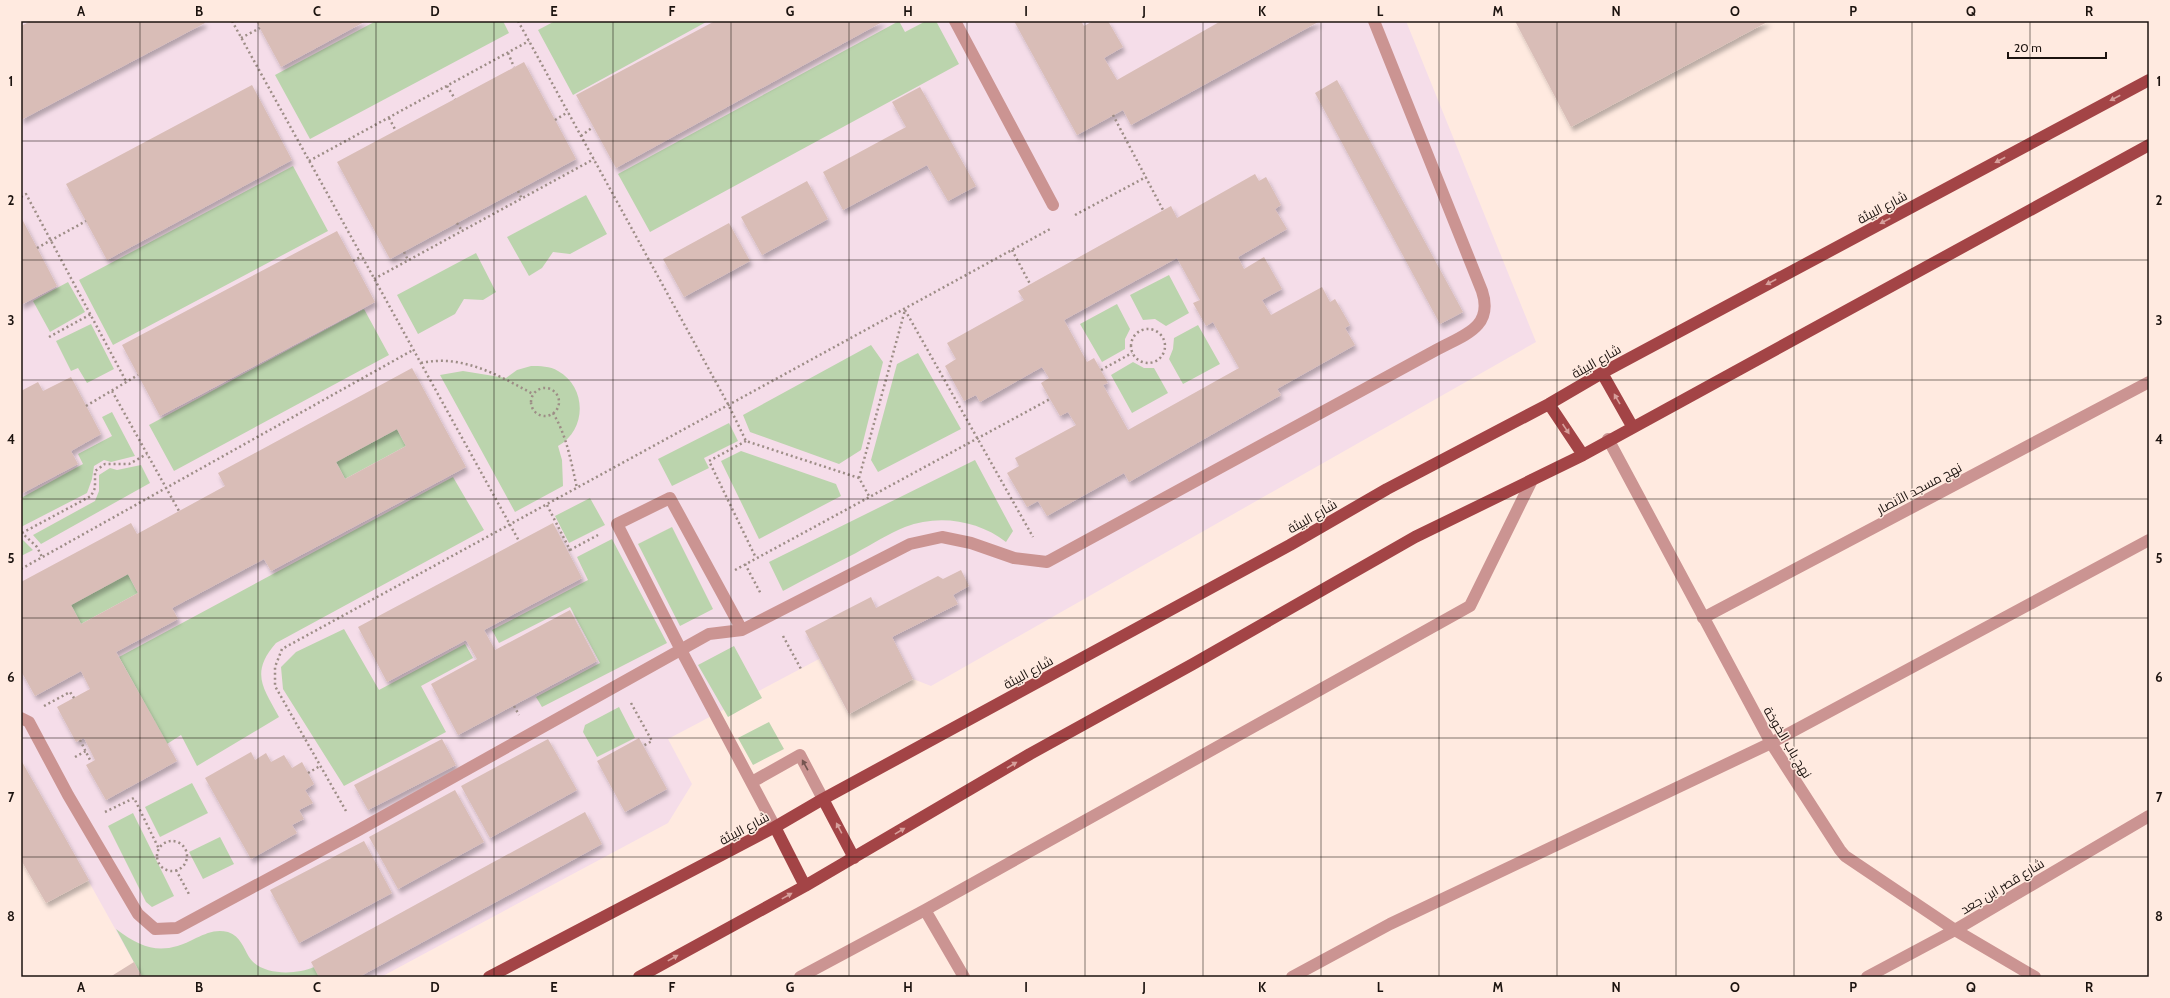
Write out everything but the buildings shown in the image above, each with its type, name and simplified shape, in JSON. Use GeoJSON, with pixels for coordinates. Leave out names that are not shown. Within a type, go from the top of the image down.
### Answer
{"type":"FeatureCollection","features":[{"type":"Feature","properties":{"kind":"main road","name":"شارع البيئة"},"geometry":{"type":"LineString","coordinates":[[489,977],[775,827],[1290,545],[1387,489],[1549,404],[1602,373],[2149,80]]}},
{"type":"Feature","properties":{"kind":"main road"},"geometry":{"type":"LineString","coordinates":[[639,977],[805,886],[1030,754],[1193,664],[1415,537],[1583,454],[2149,145]]}},
{"type":"Feature","properties":{"kind":"main road"},"geometry":{"type":"LineString","coordinates":[[1602,373],[1632,426]]}},
{"type":"Feature","properties":{"kind":"main road"},"geometry":{"type":"LineString","coordinates":[[1549,404],[1583,454]]}},
{"type":"Feature","properties":{"kind":"main road"},"geometry":{"type":"LineString","coordinates":[[824,799],[854,858]]}},
{"type":"Feature","properties":{"kind":"main road"},"geometry":{"type":"LineString","coordinates":[[775,827],[805,886]]}},
{"type":"Feature","properties":{"kind":"street"},"geometry":{"type":"LineString","coordinates":[[954,21],[1053,206]]}},
{"type":"Feature","properties":{"kind":"street"},"geometry":{"type":"LineString","coordinates":[[21,718],[28,722],[68,796],[138,914],[155,929],[177,928],[357,831],[709,634],[742,630],[910,544],[942,537],[971,543],[1014,558],[1047,562],[1438,350],[1476,328],[1482,320],[1485,301],[1482,291],[1374,21]]}},
{"type":"Feature","properties":{"kind":"street","name":"نهج مسجد الأنصار"},"geometry":{"type":"LineString","coordinates":[[1703,618],[2149,382]]}},
{"type":"Feature","properties":{"kind":"street","name":"نهج باب الخوخة"},"geometry":{"type":"LineString","coordinates":[[1608,439],[1770,743],[1845,856],[1955,930],[2035,977]]}},
{"type":"Feature","properties":{"kind":"street"},"geometry":{"type":"LineString","coordinates":[[800,977],[925,910],[1470,606],[1532,480]]}},
{"type":"Feature","properties":{"kind":"street"},"geometry":{"type":"LineString","coordinates":[[742,630],[670,498],[618,524],[681,650],[775,827]]}},
{"type":"Feature","properties":{"kind":"street"},"geometry":{"type":"LineString","coordinates":[[1292,977],[1390,924],[1770,743],[2149,540]]}},
{"type":"Feature","properties":{"kind":"street"},"geometry":{"type":"LineString","coordinates":[[752,782],[800,755],[824,799]]}},
{"type":"Feature","properties":{"kind":"street","name":"شارع قصر ابن جعد"},"geometry":{"type":"LineString","coordinates":[[1867,977],[1955,930],[2149,816]]}},
{"type":"Feature","properties":{"kind":"street"},"geometry":{"type":"LineString","coordinates":[[925,910],[964,977]]}},
{"type":"Feature","properties":{"kind":"path"},"geometry":{"type":"LineString","coordinates":[[232,21],[519,541]]}},
{"type":"Feature","properties":{"kind":"path"},"geometry":{"type":"LineString","coordinates":[[518,21],[729,406],[746,441],[859,478],[869,496]]}},
{"type":"Feature","properties":{"kind":"path"},"geometry":{"type":"LineString","coordinates":[[241,38],[260,28]]}},
{"type":"Feature","properties":{"kind":"path"},"geometry":{"type":"LineString","coordinates":[[309,161],[529,42]]}},
{"type":"Feature","properties":{"kind":"path"},"geometry":{"type":"LineString","coordinates":[[508,53],[514,67]]}},
{"type":"Feature","properties":{"kind":"path"},"geometry":{"type":"LineString","coordinates":[[447,86],[455,99]]}},
{"type":"Feature","properties":{"kind":"path"},"geometry":{"type":"LineString","coordinates":[[555,120],[568,112]]}},
{"type":"Feature","properties":{"kind":"path"},"geometry":{"type":"LineString","coordinates":[[1113,115],[1164,210]]}},
{"type":"Feature","properties":{"kind":"path"},"geometry":{"type":"LineString","coordinates":[[389,118],[396,131]]}},
{"type":"Feature","properties":{"kind":"path"},"geometry":{"type":"LineString","coordinates":[[581,136],[593,127]]}},
{"type":"Feature","properties":{"kind":"path"},"geometry":{"type":"LineString","coordinates":[[374,279],[594,159]]}},
{"type":"Feature","properties":{"kind":"path"},"geometry":{"type":"LineString","coordinates":[[1068,219],[1146,176]]}},
{"type":"Feature","properties":{"kind":"path"},"geometry":{"type":"LineString","coordinates":[[518,191],[522,199]]}},
{"type":"Feature","properties":{"kind":"path"},"geometry":{"type":"LineString","coordinates":[[21,197],[26,194],[127,383]]}},
{"type":"Feature","properties":{"kind":"path"},"geometry":{"type":"LineString","coordinates":[[37,248],[86,221]]}},
{"type":"Feature","properties":{"kind":"path"},"geometry":{"type":"LineString","coordinates":[[457,223],[462,231]]}},
{"type":"Feature","properties":{"kind":"path"},"geometry":{"type":"LineString","coordinates":[[357,831],[275,686],[275,667],[282,649],[905,310],[1054,227]]}},
{"type":"Feature","properties":{"kind":"path"},"geometry":{"type":"LineString","coordinates":[[1012,250],[1030,284]]}},
{"type":"Feature","properties":{"kind":"path"},"geometry":{"type":"LineString","coordinates":[[404,252],[408,260]]}},
{"type":"Feature","properties":{"kind":"path"},"geometry":{"type":"LineString","coordinates":[[353,261],[362,256]]}},
{"type":"Feature","properties":{"kind":"path"},"geometry":{"type":"LineString","coordinates":[[905,310],[979,438],[1047,562]]}},
{"type":"Feature","properties":{"kind":"path"},"geometry":{"type":"LineString","coordinates":[[859,478],[905,310]]}},
{"type":"Feature","properties":{"kind":"path"},"geometry":{"type":"LineString","coordinates":[[49,337],[91,314]]}},
{"type":"Feature","properties":{"kind":"path"},"geometry":{"type":"LineString","coordinates":[[1153,329],[1158,332],[1164,341],[1163,353],[1156,361],[1150,363],[1139,361],[1132,353],[1131,341],[1133,336],[1142,330],[1153,329]]}},
{"type":"Feature","properties":{"kind":"path"},"geometry":{"type":"LineString","coordinates":[[21,569],[413,350]]}},
{"type":"Feature","properties":{"kind":"path"},"geometry":{"type":"LineString","coordinates":[[1101,370],[1132,353]]}},
{"type":"Feature","properties":{"kind":"path"},"geometry":{"type":"LineString","coordinates":[[421,363],[433,360],[460,362],[494,373],[533,394]]}},
{"type":"Feature","properties":{"kind":"path"},"geometry":{"type":"LineString","coordinates":[[86,406],[127,383],[138,375]]}},
{"type":"Feature","properties":{"kind":"path"},"geometry":{"type":"LineString","coordinates":[[540,389],[553,391],[558,398],[559,403],[553,413],[543,416],[534,412],[530,403],[533,394],[540,389]]}},
{"type":"Feature","properties":{"kind":"path"},"geometry":{"type":"LineString","coordinates":[[112,391],[179,511]]}},
{"type":"Feature","properties":{"kind":"path"},"geometry":{"type":"LineString","coordinates":[[716,580],[1050,399]]}},
{"type":"Feature","properties":{"kind":"path"},"geometry":{"type":"LineString","coordinates":[[553,413],[563,432],[569,450],[577,488]]}},
{"type":"Feature","properties":{"kind":"path"},"geometry":{"type":"LineString","coordinates":[[746,441],[709,461],[756,558]]}},
{"type":"Feature","properties":{"kind":"path"},"geometry":{"type":"LineString","coordinates":[[42,557],[38,547],[21,532],[91,496],[95,488],[95,471],[106,464],[129,464],[147,454]]}},
{"type":"Feature","properties":{"kind":"path"},"geometry":{"type":"LineString","coordinates":[[547,505],[569,550],[618,524]]}},
{"type":"Feature","properties":{"kind":"path"},"geometry":{"type":"LineString","coordinates":[[621,683],[652,740],[643,746]]}},
{"type":"Feature","properties":{"kind":"path"},"geometry":{"type":"LineString","coordinates":[[44,706],[70,692],[74,698]]}},
{"type":"Feature","properties":{"kind":"path"},"geometry":{"type":"LineString","coordinates":[[80,740],[91,762]]}},
{"type":"Feature","properties":{"kind":"path"},"geometry":{"type":"LineString","coordinates":[[72,758],[86,751]]}},
{"type":"Feature","properties":{"kind":"path"},"geometry":{"type":"LineString","coordinates":[[308,773],[320,766]]}},
{"type":"Feature","properties":{"kind":"path"},"geometry":{"type":"LineString","coordinates":[[103,814],[134,798],[159,848]]}},
{"type":"Feature","properties":{"kind":"path"},"geometry":{"type":"LineString","coordinates":[[170,841],[175,841],[183,846],[186,860],[181,868],[176,870],[166,870],[159,863],[157,854],[159,848],[170,841]]}},
{"type":"Feature","properties":{"kind":"path"},"geometry":{"type":"LineString","coordinates":[[176,870],[201,916]]}},
{"type":"Feature","properties":{"kind":"shaded area"},"geometry":{"type":"Polygon","coordinates":[[[21,21],[1406,21],[1536,342],[931,686],[913,679],[849,714],[819,659],[668,739],[692,784],[668,823],[381,977],[142,977],[21,760],[21,21]]]}},
{"type":"Feature","properties":{"kind":"green space"},"geometry":{"type":"Polygon","coordinates":[[[376,21],[503,21],[509,33],[310,139],[275,75],[376,21]]]}},
{"type":"Feature","properties":{"kind":"green space"},"geometry":{"type":"Polygon","coordinates":[[[555,21],[708,21],[573,95],[538,30],[555,21]]]}},
{"type":"Feature","properties":{"kind":"green space"},"geometry":{"type":"Polygon","coordinates":[[[899,21],[905,32],[926,21],[936,21],[959,64],[650,232],[618,174],[899,21]]]}},
{"type":"Feature","properties":{"kind":"green space"},"geometry":{"type":"Polygon","coordinates":[[[293,166],[328,231],[113,345],[79,280],[293,166]]]}},
{"type":"Feature","properties":{"kind":"green space"},"geometry":{"type":"Polygon","coordinates":[[[586,195],[607,234],[570,254],[553,252],[542,268],[529,276],[507,237],[586,195]]]}},
{"type":"Feature","properties":{"kind":"green space"},"geometry":{"type":"Polygon","coordinates":[[[476,253],[496,292],[483,300],[464,299],[455,314],[418,334],[397,295],[476,253]]]}},
{"type":"Feature","properties":{"kind":"green space"},"geometry":{"type":"Polygon","coordinates":[[[1169,275],[1189,313],[1166,326],[1155,319],[1143,320],[1130,295],[1169,275]]]}},
{"type":"Feature","properties":{"kind":"green space"},"geometry":{"type":"Polygon","coordinates":[[[68,282],[85,312],[50,332],[33,301],[68,282]]]}},
{"type":"Feature","properties":{"kind":"green space"},"geometry":{"type":"Polygon","coordinates":[[[1117,304],[1130,329],[1125,339],[1125,349],[1102,362],[1080,324],[1117,304]]]}},
{"type":"Feature","properties":{"kind":"green space"},"geometry":{"type":"Polygon","coordinates":[[[364,309],[389,355],[174,471],[149,425],[364,309]]]}},
{"type":"Feature","properties":{"kind":"green space"},"geometry":{"type":"Polygon","coordinates":[[[91,324],[114,369],[87,383],[78,368],[71,371],[56,341],[91,324]]]}},
{"type":"Feature","properties":{"kind":"green space"},"geometry":{"type":"Polygon","coordinates":[[[1198,325],[1220,364],[1183,384],[1169,359],[1173,349],[1174,338],[1198,325]]]}},
{"type":"Feature","properties":{"kind":"green space"},"geometry":{"type":"Polygon","coordinates":[[[871,345],[883,362],[861,450],[839,464],[750,432],[743,415],[871,345]]]}},
{"type":"Feature","properties":{"kind":"green space"},"geometry":{"type":"Polygon","coordinates":[[[918,353],[961,429],[878,472],[871,460],[897,364],[918,353]]]}},
{"type":"Feature","properties":{"kind":"green space"},"geometry":{"type":"Polygon","coordinates":[[[1133,362],[1144,368],[1154,368],[1168,393],[1132,413],[1111,375],[1133,362]]]}},
{"type":"Feature","properties":{"kind":"green space"},"geometry":{"type":"Polygon","coordinates":[[[531,366],[552,368],[568,378],[574,387],[580,408],[574,430],[568,439],[558,446],[562,460],[563,486],[515,512],[440,375],[463,371],[506,378],[517,370],[531,366]]]}},
{"type":"Feature","properties":{"kind":"green space"},"geometry":{"type":"Polygon","coordinates":[[[112,412],[135,456],[111,462],[104,460],[94,466],[92,479],[87,493],[21,527],[21,498],[83,464],[78,454],[112,436],[102,417],[112,412]]]}},
{"type":"Feature","properties":{"kind":"green space"},"geometry":{"type":"Polygon","coordinates":[[[729,423],[738,441],[704,458],[709,468],[672,486],[658,459],[729,423]]]}},
{"type":"Feature","properties":{"kind":"green space"},"geometry":{"type":"Polygon","coordinates":[[[397,429],[406,446],[345,479],[336,462],[397,429]]]}},
{"type":"Feature","properties":{"kind":"green space"},"geometry":{"type":"Polygon","coordinates":[[[741,451],[836,484],[841,496],[759,539],[721,461],[741,451]]]}},
{"type":"Feature","properties":{"kind":"green space"},"geometry":{"type":"Polygon","coordinates":[[[975,460],[1013,531],[1006,542],[983,529],[957,521],[944,520],[918,523],[892,533],[783,591],[769,562],[975,460]]]}},
{"type":"Feature","properties":{"kind":"green space"},"geometry":{"type":"Polygon","coordinates":[[[141,465],[150,483],[41,544],[33,535],[95,501],[99,491],[99,475],[110,468],[117,470],[141,465]]]}},
{"type":"Feature","properties":{"kind":"green space"},"geometry":{"type":"Polygon","coordinates":[[[453,477],[484,530],[276,643],[263,663],[261,672],[264,688],[279,717],[197,766],[181,735],[167,744],[119,657],[453,477]]]}},
{"type":"Feature","properties":{"kind":"green space"},"geometry":{"type":"Polygon","coordinates":[[[590,498],[605,525],[569,543],[555,516],[590,498]]]}},
{"type":"Feature","properties":{"kind":"green space"},"geometry":{"type":"Polygon","coordinates":[[[672,527],[713,609],[680,626],[638,544],[672,527]]]}},
{"type":"Feature","properties":{"kind":"green space"},"geometry":{"type":"Polygon","coordinates":[[[21,538],[33,550],[21,556],[21,538]]]}},
{"type":"Feature","properties":{"kind":"green space"},"geometry":{"type":"Polygon","coordinates":[[[612,539],[667,643],[542,707],[536,697],[600,663],[570,607],[499,643],[492,630],[588,580],[577,557],[612,539]]]}},
{"type":"Feature","properties":{"kind":"green space"},"geometry":{"type":"Polygon","coordinates":[[[128,574],[138,593],[81,624],[71,605],[128,574]]]}},
{"type":"Feature","properties":{"kind":"green space"},"geometry":{"type":"Polygon","coordinates":[[[344,629],[379,690],[465,644],[473,658],[421,686],[446,732],[344,786],[283,689],[281,667],[296,652],[344,629]]]}},
{"type":"Feature","properties":{"kind":"green space"},"geometry":{"type":"Polygon","coordinates":[[[734,646],[762,698],[728,717],[698,665],[734,646]]]}},
{"type":"Feature","properties":{"kind":"green space"},"geometry":{"type":"Polygon","coordinates":[[[619,707],[635,738],[597,757],[583,732],[585,725],[619,707]]]}},
{"type":"Feature","properties":{"kind":"green space"},"geometry":{"type":"Polygon","coordinates":[[[769,722],[784,749],[753,765],[738,738],[769,722]]]}},
{"type":"Feature","properties":{"kind":"green space"},"geometry":{"type":"Polygon","coordinates":[[[192,783],[208,813],[160,837],[145,807],[192,783]]]}},
{"type":"Feature","properties":{"kind":"green space"},"geometry":{"type":"Polygon","coordinates":[[[133,813],[174,896],[152,907],[146,902],[108,826],[133,813]]]}},
{"type":"Feature","properties":{"kind":"green space"},"geometry":{"type":"Polygon","coordinates":[[[220,837],[234,864],[203,879],[189,852],[220,837]]]}},
{"type":"Feature","properties":{"kind":"green space"},"geometry":{"type":"Polygon","coordinates":[[[116,929],[136,942],[155,948],[174,947],[212,932],[228,932],[239,939],[249,957],[254,963],[262,968],[270,971],[289,972],[307,970],[314,967],[319,977],[142,977],[116,929]]]}}]}
